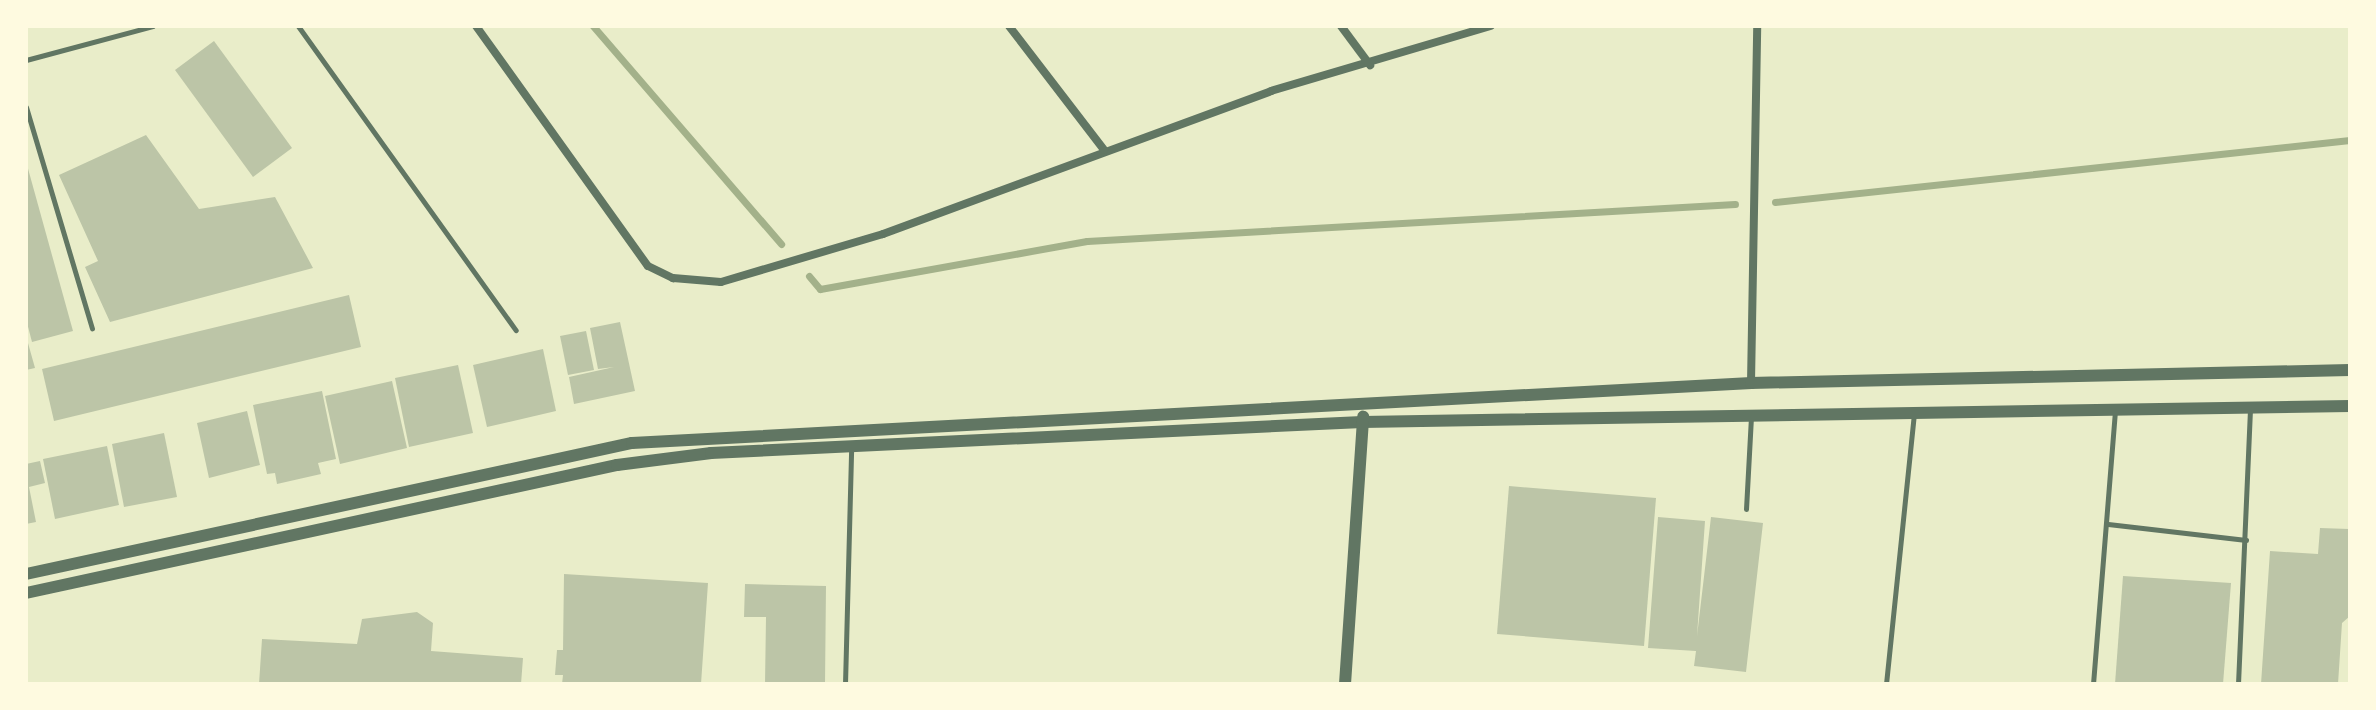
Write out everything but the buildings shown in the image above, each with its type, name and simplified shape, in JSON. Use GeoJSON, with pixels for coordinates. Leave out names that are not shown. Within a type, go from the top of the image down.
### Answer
{"type":"FeatureCollection","features":[{"type":"Feature","properties":{"kind":"street"},"geometry":{"type":"LineString","coordinates":[[476,26],[616,229],[648,266],[673,278],[721,282],[883,234],[1104,150],[1491,26]]}},
{"type":"Feature","properties":{"kind":"street"},"geometry":{"type":"LineString","coordinates":[[1009,26],[1104,150]]}},
{"type":"Feature","properties":{"kind":"street"},"geometry":{"type":"LineString","coordinates":[[1341,26],[1370,65]]}},
{"type":"Feature","properties":{"kind":"street"},"geometry":{"type":"LineString","coordinates":[[1751,383],[1757,26]]}},
{"type":"Feature","properties":{"kind":"street"},"geometry":{"type":"LineString","coordinates":[[26,574],[632,443],[1751,383],[2350,370]]}},
{"type":"Feature","properties":{"kind":"street"},"geometry":{"type":"LineString","coordinates":[[1345,684],[1364,402]]}},
{"type":"Feature","properties":{"kind":"street"},"geometry":{"type":"LineString","coordinates":[[26,593],[617,465],[851,446],[1362,422],[2350,406]]}},
{"type":"Feature","properties":{"kind":"lane"},"geometry":{"type":"LineString","coordinates":[[26,60],[153,26]]}},
{"type":"Feature","properties":{"kind":"lane"},"geometry":{"type":"LineString","coordinates":[[298,26],[516,330]]}},
{"type":"Feature","properties":{"kind":"lane"},"geometry":{"type":"LineString","coordinates":[[26,107],[92,328]]}},
{"type":"Feature","properties":{"kind":"lane"},"geometry":{"type":"LineString","coordinates":[[2238,684],[2250,410]]}},
{"type":"Feature","properties":{"kind":"lane"},"geometry":{"type":"LineString","coordinates":[[2093,684],[2115,411]]}},
{"type":"Feature","properties":{"kind":"lane"},"geometry":{"type":"LineString","coordinates":[[1886,684],[1914,412]]}},
{"type":"Feature","properties":{"kind":"lane"},"geometry":{"type":"LineString","coordinates":[[1746,509],[1751,417]]}},
{"type":"Feature","properties":{"kind":"lane"},"geometry":{"type":"LineString","coordinates":[[845,684],[851,446]]}},
{"type":"Feature","properties":{"kind":"lane"},"geometry":{"type":"LineString","coordinates":[[2108,524],[2246,540]]}},
{"type":"Feature","properties":{"kind":"waterway"},"geometry":{"type":"LineString","coordinates":[[593,26],[781,244]]}},
{"type":"Feature","properties":{"kind":"waterway"},"geometry":{"type":"LineString","coordinates":[[1775,202],[2350,140]]}},
{"type":"Feature","properties":{"kind":"waterway"},"geometry":{"type":"LineString","coordinates":[[809,276],[820,289],[1087,241],[1735,204]]}}]}
